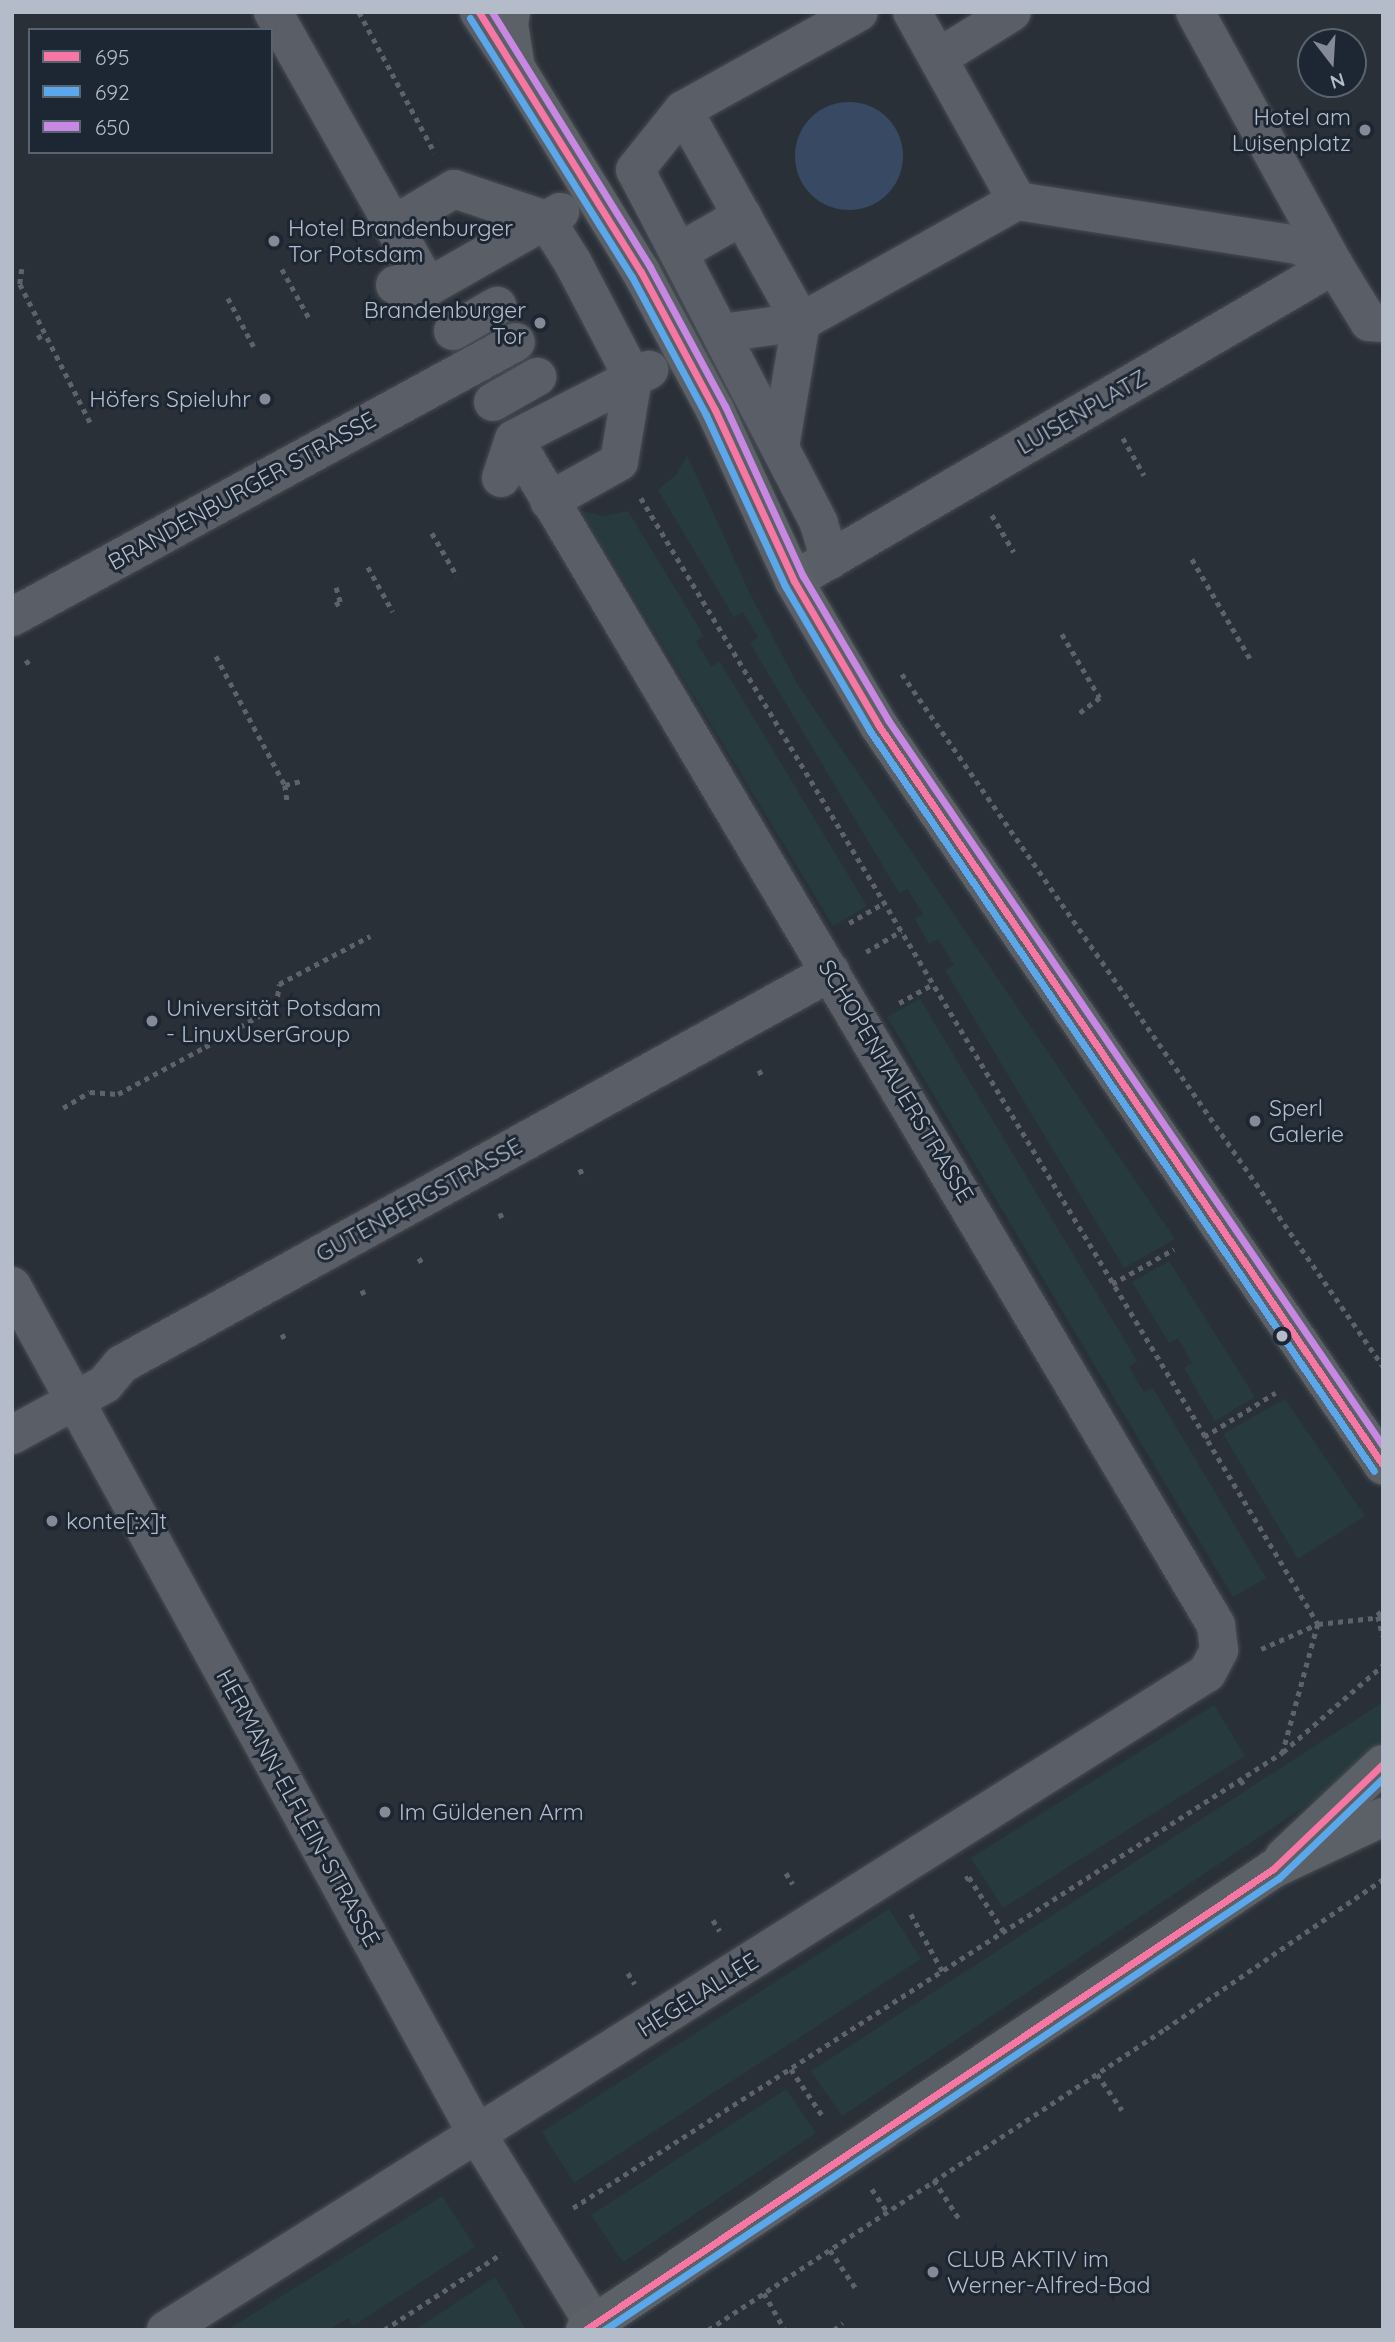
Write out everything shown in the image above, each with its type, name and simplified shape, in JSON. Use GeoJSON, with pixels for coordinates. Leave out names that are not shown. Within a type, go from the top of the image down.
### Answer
{"type":"FeatureCollection","features":[{"type":"Feature","properties":{"kind":"main road"},"geometry":{"type":"LineString","coordinates":[[500,16],[516,68],[641,272],[715,410],[794,581],[879,726],[1383,1465]]}},
{"type":"Feature","properties":{"kind":"main road"},"geometry":{"type":"LineString","coordinates":[[1273,1869],[1313,1826],[1383,1764]]}},
{"type":"Feature","properties":{"kind":"main road"},"geometry":{"type":"LineString","coordinates":[[590,2327],[1273,1869],[1383,1817]]}},
{"type":"Feature","properties":{"kind":"street"},"geometry":{"type":"LineString","coordinates":[[273,12],[403,211],[412,286],[553,216]]}},
{"type":"Feature","properties":{"kind":"street"},"geometry":{"type":"LineString","coordinates":[[830,560],[819,523],[635,170],[683,110],[859,12]]}},
{"type":"Feature","properties":{"kind":"street"},"geometry":{"type":"LineString","coordinates":[[912,12],[1017,201]]}},
{"type":"Feature","properties":{"kind":"street"},"geometry":{"type":"LineString","coordinates":[[938,58],[1012,12]]}},
{"type":"Feature","properties":{"kind":"street"},"geometry":{"type":"LineString","coordinates":[[1195,12],[1334,265],[1369,322],[1383,323]]}},
{"type":"Feature","properties":{"kind":"street"},"geometry":{"type":"LineString","coordinates":[[683,110],[801,322],[780,447]]}},
{"type":"Feature","properties":{"kind":"street"},"geometry":{"type":"LineString","coordinates":[[403,211],[448,177],[553,216]]}},
{"type":"Feature","properties":{"kind":"street"},"geometry":{"type":"LineString","coordinates":[[722,333],[801,322],[1017,201],[1298,245],[1334,265]]}},
{"type":"Feature","properties":{"kind":"street"},"geometry":{"type":"LineString","coordinates":[[553,216],[562,270],[591,300],[602,341],[641,374]]}},
{"type":"Feature","properties":{"kind":"street"},"geometry":{"type":"LineString","coordinates":[[679,252],[742,216]]}},
{"type":"Feature","properties":{"kind":"street","name":"LUISENPLATZ"},"geometry":{"type":"LineString","coordinates":[[794,581],[1334,265]]}},
{"type":"Feature","properties":{"kind":"street"},"geometry":{"type":"LineString","coordinates":[[453,331],[497,306]]}},
{"type":"Feature","properties":{"kind":"street","name":"BRANDENBURGER STRASSE"},"geometry":{"type":"LineString","coordinates":[[12,617],[516,342]]}},
{"type":"Feature","properties":{"kind":"street"},"geometry":{"type":"LineString","coordinates":[[501,478],[514,439],[641,374]]}},
{"type":"Feature","properties":{"kind":"street"},"geometry":{"type":"LineString","coordinates":[[553,509],[619,462],[641,374]]}},
{"type":"Feature","properties":{"kind":"street"},"geometry":{"type":"LineString","coordinates":[[493,402],[537,377]]}},
{"type":"Feature","properties":{"kind":"street","name":"SCHOPENHAUERSTRASSE"},"geometry":{"type":"LineString","coordinates":[[514,439],[1216,1625],[1235,1652]]}},
{"type":"Feature","properties":{"kind":"street","name":"GUTENBERGSTRASSE"},"geometry":{"type":"LineString","coordinates":[[12,1435],[105,1384],[132,1358],[831,972]]}},
{"type":"Feature","properties":{"kind":"street","name":"HERMANN-ELFLEIN-STRASSE"},"geometry":{"type":"LineString","coordinates":[[12,1286],[477,2134],[590,2327]]}},
{"type":"Feature","properties":{"kind":"street","name":"HEGELALLEE"},"geometry":{"type":"LineString","coordinates":[[166,2330],[1208,1673],[1235,1652]]}},
{"type":"Feature","properties":{"kind":"path"},"geometry":{"type":"LineString","coordinates":[[359,12],[448,177]]}},
{"type":"Feature","properties":{"kind":"path"},"geometry":{"type":"LineString","coordinates":[[22,268],[20,284],[92,426]]}},
{"type":"Feature","properties":{"kind":"path"},"geometry":{"type":"LineString","coordinates":[[282,269],[309,317]]}},
{"type":"Feature","properties":{"kind":"path"},"geometry":{"type":"LineString","coordinates":[[228,298],[254,347]]}},
{"type":"Feature","properties":{"kind":"path"},"geometry":{"type":"LineString","coordinates":[[37,338],[46,333]]}},
{"type":"Feature","properties":{"kind":"path"},"geometry":{"type":"LineString","coordinates":[[635,489],[1318,1624],[1283,1752]]}},
{"type":"Feature","properties":{"kind":"path"},"geometry":{"type":"LineString","coordinates":[[432,533],[457,576]]}},
{"type":"Feature","properties":{"kind":"path"},"geometry":{"type":"LineString","coordinates":[[1192,559],[1251,660]]}},
{"type":"Feature","properties":{"kind":"path"},"geometry":{"type":"LineString","coordinates":[[368,568],[393,612]]}},
{"type":"Feature","properties":{"kind":"path"},"geometry":{"type":"LineString","coordinates":[[335,584],[340,602],[335,606]]}},
{"type":"Feature","properties":{"kind":"path"},"geometry":{"type":"LineString","coordinates":[[1062,634],[1100,698],[1079,714]]}},
{"type":"Feature","properties":{"kind":"path"},"geometry":{"type":"LineString","coordinates":[[216,656],[285,785],[287,800]]}},
{"type":"Feature","properties":{"kind":"path"},"geometry":{"type":"LineString","coordinates":[[26,660],[31,667]]}},
{"type":"Feature","properties":{"kind":"path"},"geometry":{"type":"LineString","coordinates":[[897,667],[1383,1366]]}},
{"type":"Feature","properties":{"kind":"path"},"geometry":{"type":"LineString","coordinates":[[285,785],[301,781]]}},
{"type":"Feature","properties":{"kind":"path"},"geometry":{"type":"LineString","coordinates":[[845,926],[884,903]]}},
{"type":"Feature","properties":{"kind":"path"},"geometry":{"type":"LineString","coordinates":[[63,1108],[90,1093],[118,1094],[205,1047],[276,1006],[279,984],[370,936]]}},
{"type":"Feature","properties":{"kind":"path"},"geometry":{"type":"LineString","coordinates":[[896,1004],[933,984]]}},
{"type":"Feature","properties":{"kind":"path"},"geometry":{"type":"LineString","coordinates":[[200,1038],[205,1047]]}},
{"type":"Feature","properties":{"kind":"path"},"geometry":{"type":"LineString","coordinates":[[759,1070],[763,1078]]}},
{"type":"Feature","properties":{"kind":"path"},"geometry":{"type":"LineString","coordinates":[[579,1169],[584,1178]]}},
{"type":"Feature","properties":{"kind":"path"},"geometry":{"type":"LineString","coordinates":[[500,1213],[504,1222]]}},
{"type":"Feature","properties":{"kind":"path"},"geometry":{"type":"LineString","coordinates":[[1112,1284],[1174,1249]]}},
{"type":"Feature","properties":{"kind":"path"},"geometry":{"type":"LineString","coordinates":[[419,1258],[424,1266]]}},
{"type":"Feature","properties":{"kind":"path"},"geometry":{"type":"LineString","coordinates":[[362,1290],[366,1298]]}},
{"type":"Feature","properties":{"kind":"path"},"geometry":{"type":"LineString","coordinates":[[282,1334],[286,1341]]}},
{"type":"Feature","properties":{"kind":"path"},"geometry":{"type":"LineString","coordinates":[[1204,1437],[1275,1393]]}},
{"type":"Feature","properties":{"kind":"path"},"geometry":{"type":"LineString","coordinates":[[1383,1610],[1380,1616],[1383,1636]]}},
{"type":"Feature","properties":{"kind":"path"},"geometry":{"type":"LineString","coordinates":[[1235,1652],[1318,1624],[1380,1616]]}},
{"type":"Feature","properties":{"kind":"path"},"geometry":{"type":"LineString","coordinates":[[566,2213],[1283,1752],[1383,1665]]}},
{"type":"Feature","properties":{"kind":"path"},"geometry":{"type":"LineString","coordinates":[[1241,1780],[1246,1789]]}},
{"type":"Feature","properties":{"kind":"path"},"geometry":{"type":"LineString","coordinates":[[960,1882],[969,1877],[1004,1932]]}},
{"type":"Feature","properties":{"kind":"path"},"geometry":{"type":"LineString","coordinates":[[708,2330],[1097,2074],[1383,1879]]}},
{"type":"Feature","properties":{"kind":"path"},"geometry":{"type":"LineString","coordinates":[[919,1909],[908,1915],[943,1972]]}},
{"type":"Feature","properties":{"kind":"path"},"geometry":{"type":"LineString","coordinates":[[791,2069],[828,2125]]}},
{"type":"Feature","properties":{"kind":"path"},"geometry":{"type":"LineString","coordinates":[[1097,2074],[1122,2110]]}},
{"type":"Feature","properties":{"kind":"path"},"geometry":{"type":"LineString","coordinates":[[865,2179],[887,2211]]}},
{"type":"Feature","properties":{"kind":"path"},"geometry":{"type":"LineString","coordinates":[[934,2180],[960,2220]]}},
{"type":"Feature","properties":{"kind":"path"},"geometry":{"type":"LineString","coordinates":[[829,2250],[857,2290]]}},
{"type":"Feature","properties":{"kind":"path"},"geometry":{"type":"LineString","coordinates":[[384,2330],[505,2252]]}},
{"type":"Feature","properties":{"kind":"path"},"geometry":{"type":"LineString","coordinates":[[764,2293],[785,2330]]}},
{"type":"Feature","properties":{"kind":"path"},"geometry":{"type":"LineString","coordinates":[[834,2330],[842,2323]]}},
{"type":"Feature","properties":{"kind":"green space"},"geometry":{"type":"Polygon","coordinates":[[[687,455],[750,594],[798,685],[1175,1239],[1124,1268],[945,970],[954,965],[938,939],[929,944],[915,919],[923,914],[907,889],[899,893],[750,643],[758,637],[743,612],[734,617],[658,490],[677,474],[687,455]]]}},
{"type":"Feature","properties":{"kind":"green space"},"geometry":{"type":"Polygon","coordinates":[[[582,511],[603,516],[628,511],[704,636],[696,641],[711,666],[720,662],[867,906],[833,926],[582,511]]]}},
{"type":"Feature","properties":{"kind":"green space"},"geometry":{"type":"Polygon","coordinates":[[[920,999],[1137,1361],[1129,1367],[1144,1392],[1153,1388],[1266,1578],[1233,1597],[887,1017],[920,999]]]}},
{"type":"Feature","properties":{"kind":"green space"},"geometry":{"type":"Polygon","coordinates":[[[1169,1261],[1255,1397],[1215,1421],[1184,1368],[1192,1363],[1178,1338],[1169,1343],[1132,1282],[1169,1261]]]}},
{"type":"Feature","properties":{"kind":"green space"},"geometry":{"type":"Polygon","coordinates":[[[1285,1399],[1365,1516],[1298,1559],[1223,1434],[1285,1399]]]}},
{"type":"Feature","properties":{"kind":"green space"},"geometry":{"type":"Polygon","coordinates":[[[1383,1702],[1383,1747],[1337,1785],[842,2116],[811,2071],[1383,1702]]]}},
{"type":"Feature","properties":{"kind":"green space"},"geometry":{"type":"Polygon","coordinates":[[[1214,1705],[1245,1756],[1003,1908],[971,1858],[1214,1705]]]}},
{"type":"Feature","properties":{"kind":"green space"},"geometry":{"type":"Polygon","coordinates":[[[889,1909],[921,1959],[574,2183],[542,2132],[889,1909]]]}},
{"type":"Feature","properties":{"kind":"green space"},"geometry":{"type":"Polygon","coordinates":[[[786,2089],[816,2133],[623,2262],[591,2215],[786,2089]]]}},
{"type":"Feature","properties":{"kind":"green space"},"geometry":{"type":"Polygon","coordinates":[[[442,2196],[475,2247],[353,2326],[348,2318],[329,2330],[227,2330],[442,2196]]]}},
{"type":"Feature","properties":{"kind":"green space"},"geometry":{"type":"Polygon","coordinates":[[[495,2277],[526,2330],[415,2330],[495,2277]]]}},
{"type":"Feature","properties":{"kind":"water"},"geometry":{"type":"Polygon","coordinates":[[[849,102],[870,106],[887,118],[899,135],[903,156],[899,177],[887,194],[870,206],[849,210],[828,206],[811,194],[799,177],[795,156],[799,135],[811,118],[828,106],[849,102]]]}},
{"type":"Feature","properties":{"kind":"transit line","name":"695"},"geometry":{"type":"LineString","coordinates":[[479,12],[641,272],[715,410],[794,581],[879,726],[1383,1465]]}},
{"type":"Feature","properties":{"kind":"transit line","name":"650"},"geometry":{"type":"LineString","coordinates":[[492,12],[650,267],[725,406],[803,576],[888,720],[1383,1446]]}},
{"type":"Feature","properties":{"kind":"transit line","name":"692"},"geometry":{"type":"LineString","coordinates":[[470,18],[632,277],[706,415],[785,586],[870,731],[1374,1471]]}},
{"type":"Feature","properties":{"kind":"transit line","name":"695"},"geometry":{"type":"LineString","coordinates":[[585,2330],[1273,1869],[1383,1764]]}},
{"type":"Feature","properties":{"kind":"transit line","name":"692"},"geometry":{"type":"LineString","coordinates":[[604,2330],[1279,1878],[1383,1778]]}},
{"type":"Feature","properties":{"kind":"place","name":"Hotel am Luisenplatz"},"geometry":{"type":"Point","coordinates":[1365,130]}},
{"type":"Feature","properties":{"kind":"place","name":"Hotel Brandenburger Tor Potsdam"},"geometry":{"type":"Point","coordinates":[274,241]}},
{"type":"Feature","properties":{"kind":"place","name":"Brandenburger Tor"},"geometry":{"type":"Point","coordinates":[540,323]}},
{"type":"Feature","properties":{"kind":"place","name":"Höfers Spieluhr"},"geometry":{"type":"Point","coordinates":[265,399]}},
{"type":"Feature","properties":{"kind":"place","name":"Universität Potsdam - LinuxUserGroup"},"geometry":{"type":"Point","coordinates":[152,1021]}},
{"type":"Feature","properties":{"kind":"place","name":"Sperl Galerie"},"geometry":{"type":"Point","coordinates":[1255,1121]}},
{"type":"Feature","properties":{"kind":"place","name":"konte[:x]t"},"geometry":{"type":"Point","coordinates":[52,1521]}},
{"type":"Feature","properties":{"kind":"place","name":"Im Güldenen Arm"},"geometry":{"type":"Point","coordinates":[385,1812]}},
{"type":"Feature","properties":{"kind":"place","name":"CLUB AKTIV im Werner-Alfred-Bad"},"geometry":{"type":"Point","coordinates":[933,2272]}}]}
